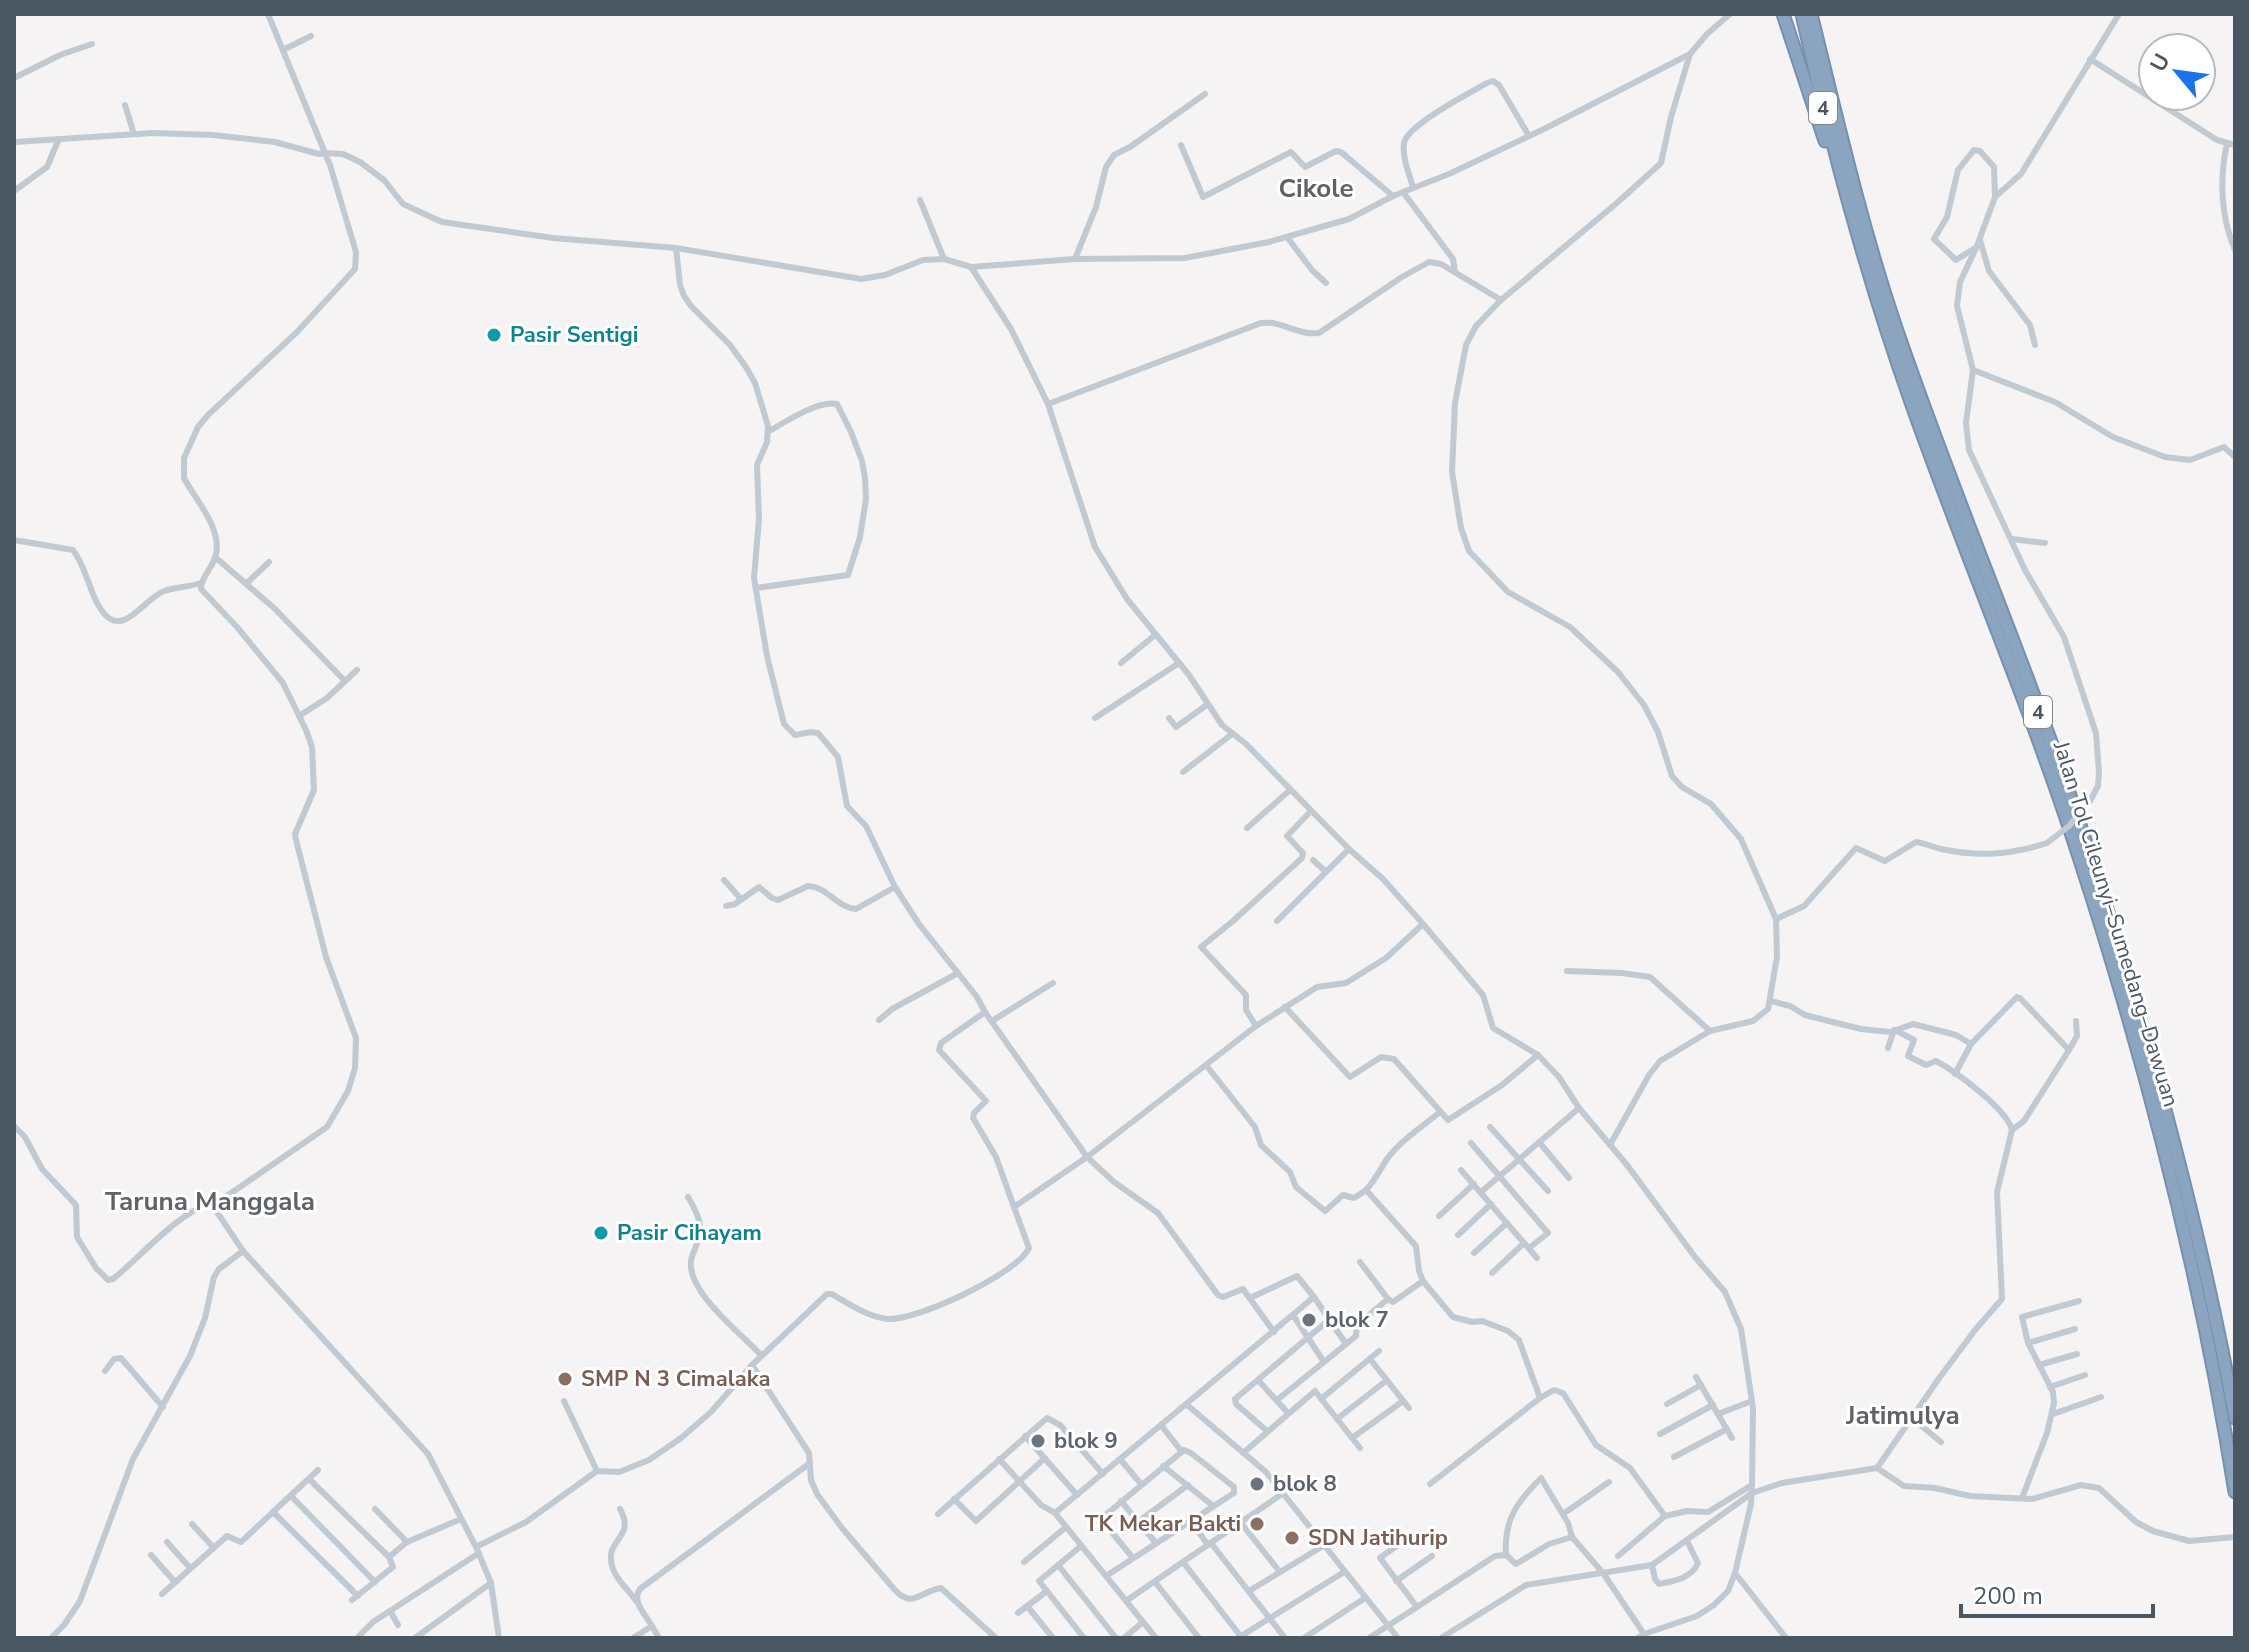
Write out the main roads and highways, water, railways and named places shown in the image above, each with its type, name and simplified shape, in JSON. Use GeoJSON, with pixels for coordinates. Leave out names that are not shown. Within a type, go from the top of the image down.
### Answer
{"type":"FeatureCollection","features":[{"type":"Feature","properties":{"kind":"highway"},"geometry":{"type":"LineString","coordinates":[[1783,14],[1813,111],[1848,201]]}},
{"type":"Feature","properties":{"kind":"highway","name":"Jalan Tol Cileunyi–Sumedang–Dawuan"},"geometry":{"type":"LineString","coordinates":[[1802,14],[1823,111],[1873,288],[1911,402],[2044,756],[2080,861],[2155,1116],[2215,1372],[2235,1492]]}},
{"type":"Feature","properties":{"kind":"highway","name":"Jalan Tol Cileunyi–Sumedang–Dawuan"},"geometry":{"type":"LineString","coordinates":[[1811,14],[1858,199],[1895,325],[2100,887],[2191,1205],[2235,1418]]}},
{"type":"Feature","properties":{"kind":"place","name":"Pasir Sentigi"},"geometry":{"type":"Point","coordinates":[494,335]}},
{"type":"Feature","properties":{"kind":"place","name":"Pasir Cihayam"},"geometry":{"type":"Point","coordinates":[601,1233]}},
{"type":"Feature","properties":{"kind":"place","name":"blok 7"},"geometry":{"type":"Point","coordinates":[1309,1320]}},
{"type":"Feature","properties":{"kind":"place","name":"SMP N 3 Cimalaka"},"geometry":{"type":"Point","coordinates":[565,1379]}},
{"type":"Feature","properties":{"kind":"place","name":"blok 9"},"geometry":{"type":"Point","coordinates":[1038,1441]}},
{"type":"Feature","properties":{"kind":"place","name":"blok 8"},"geometry":{"type":"Point","coordinates":[1257,1484]}},
{"type":"Feature","properties":{"kind":"place","name":"TK Mekar Bakti"},"geometry":{"type":"Point","coordinates":[1257,1524]}},
{"type":"Feature","properties":{"kind":"place","name":"SDN Jatihurip"},"geometry":{"type":"Point","coordinates":[1292,1538]}},
{"type":"Feature","properties":{"kind":"district","name":"Cikole"},"geometry":{"type":"Point","coordinates":[1316,188]}},
{"type":"Feature","properties":{"kind":"district","name":"Taruna Manggala"},"geometry":{"type":"Point","coordinates":[210,1201]}},
{"type":"Feature","properties":{"kind":"district","name":"Jatimulya"},"geometry":{"type":"Point","coordinates":[1903,1415]}}]}
